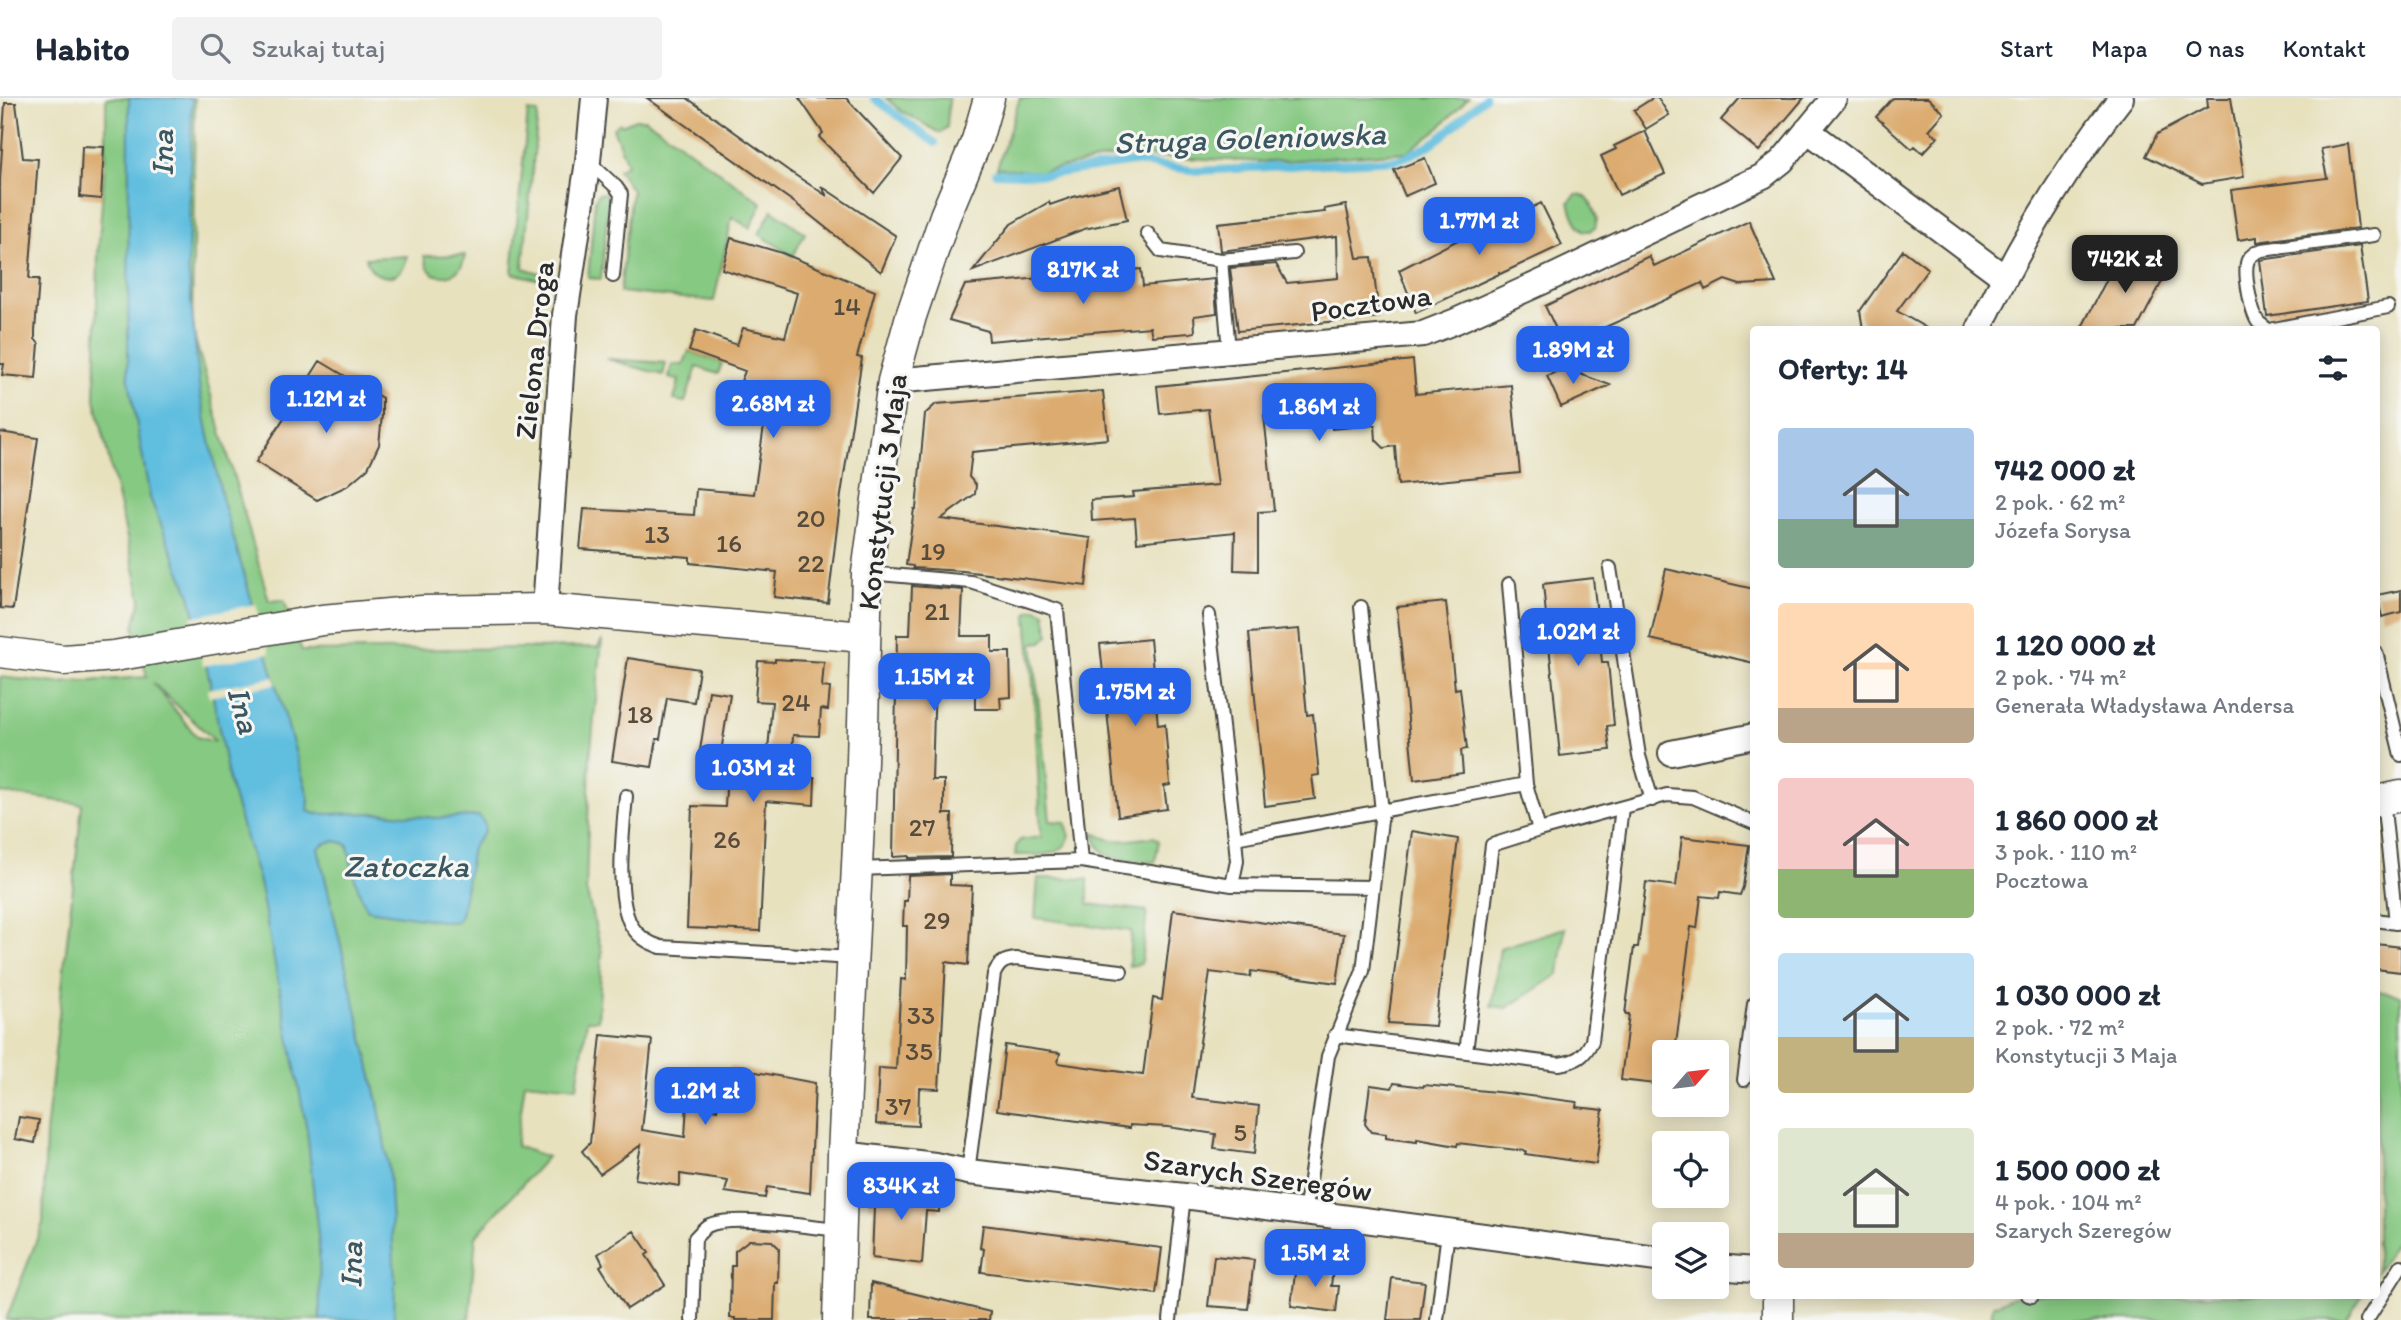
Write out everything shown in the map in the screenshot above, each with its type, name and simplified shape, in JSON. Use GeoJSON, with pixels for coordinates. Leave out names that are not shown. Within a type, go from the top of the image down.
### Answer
{"type":"FeatureCollection","features":[{"type":"Feature","properties":{"kind":"street","name":"Zielona Droga"},"geometry":{"type":"LineString","coordinates":[[545,609],[565,315],[588,161],[594,98]]}},
{"type":"Feature","properties":{"kind":"street","name":"Konstytucji 3 Maja"},"geometry":{"type":"LineString","coordinates":[[838,1320],[843,1154],[862,762],[867,573],[893,381],[911,316],[989,98]]}},
{"type":"Feature","properties":{"kind":"street","name":"Pocztowa"},"geometry":{"type":"LineString","coordinates":[[893,381],[1423,334],[1456,321],[1763,176],[1782,160],[1834,98]]}},
{"type":"Feature","properties":{"kind":"street"},"geometry":{"type":"LineString","coordinates":[[1980,326],[2004,277],[2043,211],[2121,98]]}},
{"type":"Feature","properties":{"kind":"street"},"geometry":{"type":"LineString","coordinates":[[1807,130],[2004,277]]}},
{"type":"Feature","properties":{"kind":"street"},"geometry":{"type":"LineString","coordinates":[[0,652],[64,660],[162,649],[288,625],[372,614],[545,609],[864,637]]}},
{"type":"Feature","properties":{"kind":"street"},"geometry":{"type":"LineString","coordinates":[[1671,753],[1750,737]]}},
{"type":"Feature","properties":{"kind":"street","name":"Szarych Szeregów"},"geometry":{"type":"LineString","coordinates":[[843,1154],[1652,1258]]}},
{"type":"Feature","properties":{"kind":"street"},"geometry":{"type":"LineString","coordinates":[[1729,1268],[1750,1270]]}},
{"type":"Feature","properties":{"kind":"street"},"geometry":{"type":"LineString","coordinates":[[1778,1299],[1778,1320]]}},
{"type":"Feature","properties":{"kind":"lane"},"geometry":{"type":"LineString","coordinates":[[588,161],[621,194],[613,276]]}},
{"type":"Feature","properties":{"kind":"lane"},"geometry":{"type":"LineString","coordinates":[[1147,233],[1161,251],[1221,260],[1294,253]]}},
{"type":"Feature","properties":{"kind":"lane"},"geometry":{"type":"LineString","coordinates":[[2264,326],[2253,312],[2246,271],[2247,262],[2253,254],[2262,250],[2374,235]]}},
{"type":"Feature","properties":{"kind":"lane"},"geometry":{"type":"LineString","coordinates":[[1221,260],[1229,351]]}},
{"type":"Feature","properties":{"kind":"lane"},"geometry":{"type":"LineString","coordinates":[[2290,326],[2388,307]]}},
{"type":"Feature","properties":{"kind":"lane"},"geometry":{"type":"LineString","coordinates":[[1610,568],[1639,756],[1652,800]]}},
{"type":"Feature","properties":{"kind":"lane"},"geometry":{"type":"LineString","coordinates":[[867,573],[971,582],[1057,610],[1081,861]]}},
{"type":"Feature","properties":{"kind":"lane"},"geometry":{"type":"LineString","coordinates":[[1509,584],[1526,784],[1539,831]]}},
{"type":"Feature","properties":{"kind":"lane"},"geometry":{"type":"LineString","coordinates":[[1305,1214],[1328,1056],[1363,971],[1382,812],[1361,607]]}},
{"type":"Feature","properties":{"kind":"lane"},"geometry":{"type":"LineString","coordinates":[[1209,615],[1236,838],[1237,861],[1232,885]]}},
{"type":"Feature","properties":{"kind":"lane"},"geometry":{"type":"LineString","coordinates":[[2380,668],[2401,755]]}},
{"type":"Feature","properties":{"kind":"lane"},"geometry":{"type":"LineString","coordinates":[[1236,838],[1526,784]]}},
{"type":"Feature","properties":{"kind":"lane"},"geometry":{"type":"LineString","coordinates":[[626,796],[621,848],[624,894],[630,923],[643,940],[661,947],[853,958]]}},
{"type":"Feature","properties":{"kind":"lane"},"geometry":{"type":"LineString","coordinates":[[1466,1052],[1492,845],[1667,796],[1693,797],[1750,821]]}},
{"type":"Feature","properties":{"kind":"lane"},"geometry":{"type":"LineString","coordinates":[[2380,921],[2398,923],[2387,799]]}},
{"type":"Feature","properties":{"kind":"lane"},"geometry":{"type":"LineString","coordinates":[[1335,1035],[1559,1064],[1574,1062],[1585,1055],[1592,1041],[1622,808]]}},
{"type":"Feature","properties":{"kind":"lane"},"geometry":{"type":"LineString","coordinates":[[857,869],[1081,861],[1232,885],[1373,887]]}},
{"type":"Feature","properties":{"kind":"lane"},"geometry":{"type":"LineString","coordinates":[[968,1172],[992,988],[998,966],[1005,960],[1016,958],[1121,971]]}},
{"type":"Feature","properties":{"kind":"lane"},"geometry":{"type":"LineString","coordinates":[[1744,1080],[1750,1034]]}},
{"type":"Feature","properties":{"kind":"lane"},"geometry":{"type":"LineString","coordinates":[[1170,1320],[1184,1196]]}},
{"type":"Feature","properties":{"kind":"lane"},"geometry":{"type":"LineString","coordinates":[[692,1320],[695,1238],[706,1227],[745,1221],[840,1230]]}},
{"type":"Feature","properties":{"kind":"lane"},"geometry":{"type":"LineString","coordinates":[[1437,1320],[1448,1232]]}},
{"type":"Feature","properties":{"kind":"lane"},"geometry":{"type":"LineString","coordinates":[[2367,1320],[2401,1266]]}},
{"type":"Feature","properties":{"kind":"green space"},"geometry":{"type":"Polygon","coordinates":[[[106,98],[195,98],[192,328],[269,601],[284,600],[302,651],[598,647],[602,640],[590,759],[586,890],[602,952],[598,1020],[587,1020],[577,1087],[525,1082],[516,1146],[547,1157],[476,1236],[469,1320],[6,1320],[43,1223],[46,1134],[82,804],[0,793],[0,677],[57,683],[147,677],[134,627],[141,599],[95,399],[98,254],[106,149],[106,98]],[[153,683],[197,737],[215,741],[153,683]]]}},
{"type":"Feature","properties":{"kind":"green space"},"geometry":{"type":"Polygon","coordinates":[[[886,98],[949,98],[947,127],[940,133],[901,111],[886,98]]]}},
{"type":"Feature","properties":{"kind":"green space"},"geometry":{"type":"Polygon","coordinates":[[[1020,98],[1468,98],[1439,128],[1407,152],[1268,162],[1122,155],[1039,172],[997,168],[1020,98]]]}},
{"type":"Feature","properties":{"kind":"green space"},"geometry":{"type":"Polygon","coordinates":[[[528,111],[538,113],[523,268],[546,275],[544,281],[512,273],[528,111]]]}},
{"type":"Feature","properties":{"kind":"green space"},"geometry":{"type":"Polygon","coordinates":[[[635,119],[645,119],[762,203],[750,228],[732,217],[714,301],[620,292],[632,190],[618,170],[627,164],[613,128],[635,119]]]}},
{"type":"Feature","properties":{"kind":"green space"},"geometry":{"type":"Polygon","coordinates":[[[605,193],[609,198],[601,279],[588,278],[595,200],[598,194],[605,193]]]}},
{"type":"Feature","properties":{"kind":"green space"},"geometry":{"type":"Polygon","coordinates":[[[1576,194],[1585,196],[1594,210],[1597,219],[1595,228],[1590,231],[1584,231],[1578,225],[1573,214],[1569,202],[1576,194]]]}},
{"type":"Feature","properties":{"kind":"green space"},"geometry":{"type":"Polygon","coordinates":[[[772,210],[805,233],[793,256],[759,234],[772,210]]]}},
{"type":"Feature","properties":{"kind":"green space"},"geometry":{"type":"Polygon","coordinates":[[[465,255],[458,270],[444,276],[433,274],[424,256],[465,255]]]}},
{"type":"Feature","properties":{"kind":"green space"},"geometry":{"type":"Polygon","coordinates":[[[407,256],[400,271],[388,276],[374,272],[366,258],[407,256]]]}},
{"type":"Feature","properties":{"kind":"green space"},"geometry":{"type":"Polygon","coordinates":[[[689,351],[722,363],[718,374],[697,367],[685,402],[674,400],[679,380],[669,378],[672,364],[683,365],[689,351]]]}},
{"type":"Feature","properties":{"kind":"green space"},"geometry":{"type":"Polygon","coordinates":[[[607,359],[666,363],[663,375],[607,359]]]}},
{"type":"Feature","properties":{"kind":"green space"},"geometry":{"type":"Polygon","coordinates":[[[1037,609],[1045,613],[1049,635],[1042,642],[1033,643],[1050,821],[1065,822],[1070,836],[1066,844],[1055,852],[1015,855],[1020,840],[1041,837],[1035,707],[1027,616],[1029,611],[1037,609]]]}},
{"type":"Feature","properties":{"kind":"green space"},"geometry":{"type":"Polygon","coordinates":[[[1094,832],[1115,840],[1154,837],[1159,841],[1155,862],[1125,860],[1108,855],[1097,843],[1094,832]]]}},
{"type":"Feature","properties":{"kind":"green space"},"geometry":{"type":"Polygon","coordinates":[[[1038,878],[1088,879],[1088,904],[1147,911],[1141,964],[1129,966],[1131,931],[1035,918],[1038,878]]]}},
{"type":"Feature","properties":{"kind":"green space"},"geometry":{"type":"Polygon","coordinates":[[[1565,928],[1559,974],[1507,1008],[1492,1006],[1500,948],[1565,928]]]}},
{"type":"Feature","properties":{"kind":"green space"},"geometry":{"type":"Polygon","coordinates":[[[2380,992],[2401,995],[2401,1233],[2380,1267],[2380,992]]]}},
{"type":"Feature","properties":{"kind":"green space"},"geometry":{"type":"Polygon","coordinates":[[[2008,1299],[2359,1299],[2346,1320],[1991,1320],[1993,1305],[2008,1299]]]}},
{"type":"Feature","properties":{"kind":"water"},"geometry":{"type":"Polygon","coordinates":[[[129,98],[192,98],[188,267],[200,393],[222,498],[309,799],[308,811],[316,814],[385,813],[435,818],[479,816],[485,825],[484,832],[472,848],[461,915],[457,921],[368,910],[357,887],[348,845],[333,842],[318,848],[378,1102],[389,1170],[395,1281],[394,1320],[320,1320],[319,1246],[307,1130],[259,882],[229,782],[190,595],[150,498],[128,375],[129,98]]]}},
{"type":"Feature","properties":{"kind":"pier"},"geometry":{"type":"Polygon","coordinates":[[[256,604],[270,653],[203,666],[191,617],[256,604]]]}},
{"type":"Feature","properties":{"kind":"pier"},"geometry":{"type":"Polygon","coordinates":[[[274,677],[276,684],[209,697],[208,689],[274,677]]]}},
{"type":"Feature","properties":{"kind":"building"},"geometry":{"type":"Polygon","coordinates":[[[647,98],[687,98],[789,171],[827,196],[821,186],[896,236],[881,272],[795,203],[647,98]]]}},
{"type":"Feature","properties":{"kind":"building"},"geometry":{"type":"Polygon","coordinates":[[[799,98],[846,98],[902,158],[874,193],[819,137],[823,133],[799,98]]]}},
{"type":"Feature","properties":{"kind":"building"},"geometry":{"type":"Polygon","coordinates":[[[1653,98],[1658,98],[1669,115],[1646,129],[1634,110],[1653,98]]]}},
{"type":"Feature","properties":{"kind":"building"},"geometry":{"type":"Polygon","coordinates":[[[1740,98],[1804,98],[1759,151],[1721,120],[1740,98]]]}},
{"type":"Feature","properties":{"kind":"building"},"geometry":{"type":"Polygon","coordinates":[[[1893,98],[1928,98],[1944,113],[1929,130],[1938,137],[1923,153],[1915,146],[1912,149],[1876,117],[1893,98]]]}},
{"type":"Feature","properties":{"kind":"building"},"geometry":{"type":"Polygon","coordinates":[[[2207,98],[2231,98],[2244,177],[2202,184],[2146,156],[2157,134],[2208,107],[2207,98]]]}},
{"type":"Feature","properties":{"kind":"building"},"geometry":{"type":"Polygon","coordinates":[[[5,103],[16,103],[23,158],[38,159],[29,279],[39,279],[35,331],[35,339],[39,344],[36,378],[2,375],[4,364],[0,364],[0,180],[5,103]]]}},
{"type":"Feature","properties":{"kind":"building"},"geometry":{"type":"Polygon","coordinates":[[[1645,131],[1665,174],[1619,195],[1601,156],[1616,149],[1614,146],[1645,131]]]}},
{"type":"Feature","properties":{"kind":"building"},"geometry":{"type":"Polygon","coordinates":[[[2348,144],[2358,228],[2257,242],[2257,237],[2238,240],[2231,190],[2327,178],[2321,149],[2348,144]]]}},
{"type":"Feature","properties":{"kind":"building"},"geometry":{"type":"Polygon","coordinates":[[[82,146],[104,147],[101,199],[80,197],[82,146]]]}},
{"type":"Feature","properties":{"kind":"building"},"geometry":{"type":"Polygon","coordinates":[[[1425,158],[1435,183],[1405,196],[1394,170],[1425,158]]]}},
{"type":"Feature","properties":{"kind":"building"},"geometry":{"type":"Polygon","coordinates":[[[1119,186],[1127,220],[1084,229],[973,271],[1011,224],[1049,202],[1050,205],[1119,186]]]}},
{"type":"Feature","properties":{"kind":"building"},"geometry":{"type":"Polygon","coordinates":[[[1541,203],[1562,245],[1500,274],[1499,271],[1499,274],[1416,313],[1399,270],[1493,222],[1495,226],[1541,203]]]}},
{"type":"Feature","properties":{"kind":"building"},"geometry":{"type":"Polygon","coordinates":[[[1346,205],[1357,258],[1372,257],[1379,317],[1238,331],[1230,268],[1276,264],[1287,283],[1338,278],[1337,236],[1221,251],[1218,223],[1325,212],[1324,209],[1346,205]]]}},
{"type":"Feature","properties":{"kind":"building"},"geometry":{"type":"Polygon","coordinates":[[[1749,221],[1776,283],[1740,285],[1725,280],[1705,290],[1702,283],[1564,346],[1545,306],[1649,256],[1654,266],[1749,221]]]}},
{"type":"Feature","properties":{"kind":"building"},"geometry":{"type":"Polygon","coordinates":[[[731,238],[782,253],[875,291],[857,357],[862,358],[828,603],[774,597],[777,572],[690,563],[690,557],[580,549],[584,509],[694,515],[696,489],[754,494],[769,392],[741,381],[745,371],[689,351],[696,330],[737,345],[743,328],[785,337],[797,293],[722,269],[731,238]]]}},
{"type":"Feature","properties":{"kind":"building"},"geometry":{"type":"Polygon","coordinates":[[[2360,246],[2368,301],[2267,316],[2260,260],[2360,246]]]}},
{"type":"Feature","properties":{"kind":"building"},"geometry":{"type":"Polygon","coordinates":[[[1903,250],[1928,269],[1897,311],[1923,326],[1862,326],[1860,311],[1903,250]]]}},
{"type":"Feature","properties":{"kind":"building"},"geometry":{"type":"Polygon","coordinates":[[[2122,250],[2166,274],[2139,326],[2083,326],[2122,250]]]}},
{"type":"Feature","properties":{"kind":"building"},"geometry":{"type":"Polygon","coordinates":[[[1141,269],[1143,286],[1214,279],[1217,313],[1194,316],[1195,332],[1190,333],[1152,336],[1150,327],[989,341],[988,331],[949,320],[965,285],[1141,269]]]}},
{"type":"Feature","properties":{"kind":"building"},"geometry":{"type":"Polygon","coordinates":[[[1413,360],[1416,394],[1511,385],[1520,473],[1398,485],[1395,446],[1384,448],[1376,440],[1375,425],[1332,429],[1330,409],[1264,415],[1274,511],[1258,512],[1258,571],[1234,570],[1235,532],[1137,542],[1135,518],[1092,521],[1091,500],[1134,497],[1133,492],[1218,485],[1208,409],[1160,414],[1157,386],[1413,360]]]}},
{"type":"Feature","properties":{"kind":"building"},"geometry":{"type":"Polygon","coordinates":[[[320,361],[382,398],[382,415],[379,445],[368,468],[347,486],[317,500],[256,462],[320,361]]]}},
{"type":"Feature","properties":{"kind":"building"},"geometry":{"type":"Polygon","coordinates":[[[1564,368],[1610,385],[1561,407],[1547,376],[1564,368]]]}},
{"type":"Feature","properties":{"kind":"building"},"geometry":{"type":"Polygon","coordinates":[[[1103,391],[1108,439],[972,452],[969,477],[976,485],[975,494],[941,519],[1091,538],[1086,586],[963,571],[913,568],[906,565],[916,509],[925,414],[936,404],[1103,391]]]}},
{"type":"Feature","properties":{"kind":"building"},"geometry":{"type":"Polygon","coordinates":[[[0,432],[38,438],[13,609],[0,608],[0,432]]]}},
{"type":"Feature","properties":{"kind":"building"},"geometry":{"type":"Polygon","coordinates":[[[1666,569],[1750,588],[1750,662],[1650,639],[1666,569]]]}},
{"type":"Feature","properties":{"kind":"building"},"geometry":{"type":"Polygon","coordinates":[[[1593,578],[1602,662],[1608,662],[1614,725],[1607,726],[1610,750],[1560,756],[1543,584],[1593,578]]]}},
{"type":"Feature","properties":{"kind":"building"},"geometry":{"type":"Polygon","coordinates":[[[912,586],[963,590],[961,636],[992,636],[992,652],[1010,652],[1011,697],[1000,698],[1001,709],[975,709],[975,679],[935,679],[932,780],[944,780],[944,814],[952,814],[951,857],[893,857],[897,635],[910,635],[912,586]]]}},
{"type":"Feature","properties":{"kind":"building"},"geometry":{"type":"Polygon","coordinates":[[[2401,590],[2401,612],[2382,617],[2380,594],[2401,590]]]}},
{"type":"Feature","properties":{"kind":"building"},"geometry":{"type":"Polygon","coordinates":[[[1446,602],[1455,689],[1460,688],[1467,749],[1461,750],[1463,773],[1414,780],[1397,607],[1446,602]]]}},
{"type":"Feature","properties":{"kind":"building"},"geometry":{"type":"Polygon","coordinates":[[[1299,629],[1307,715],[1313,714],[1319,775],[1312,776],[1315,799],[1265,806],[1249,633],[1299,629]]]}},
{"type":"Feature","properties":{"kind":"building"},"geometry":{"type":"Polygon","coordinates":[[[1150,639],[1158,725],[1165,724],[1170,785],[1164,786],[1167,809],[1118,816],[1100,644],[1150,639]]]}},
{"type":"Feature","properties":{"kind":"building"},"geometry":{"type":"Polygon","coordinates":[[[628,658],[699,669],[694,702],[667,698],[652,767],[612,761],[628,658]]]}},
{"type":"Feature","properties":{"kind":"building"},"geometry":{"type":"Polygon","coordinates":[[[775,659],[824,662],[822,687],[830,688],[828,710],[821,709],[819,736],[793,735],[791,777],[815,778],[814,805],[766,801],[760,931],[687,928],[692,806],[725,807],[727,773],[766,775],[772,702],[755,701],[758,661],[775,662],[775,659]]]}},
{"type":"Feature","properties":{"kind":"building"},"geometry":{"type":"Polygon","coordinates":[[[709,691],[730,694],[720,759],[699,757],[709,691]]]}},
{"type":"Feature","properties":{"kind":"building"},"geometry":{"type":"Polygon","coordinates":[[[1412,831],[1458,839],[1435,1026],[1388,1023],[1412,831]]]}},
{"type":"Feature","properties":{"kind":"building"},"geometry":{"type":"Polygon","coordinates":[[[1682,837],[1749,845],[1740,895],[1720,892],[1719,898],[1701,896],[1697,928],[1691,927],[1677,1040],[1652,1040],[1652,1084],[1621,1080],[1629,1014],[1625,1014],[1634,947],[1638,947],[1646,882],[1676,886],[1682,837]]]}},
{"type":"Feature","properties":{"kind":"building"},"geometry":{"type":"Polygon","coordinates":[[[950,874],[950,885],[972,886],[968,965],[946,962],[939,1089],[919,1088],[918,1126],[876,1124],[879,1068],[896,1069],[901,979],[906,980],[907,926],[903,926],[908,876],[950,874]]]}},
{"type":"Feature","properties":{"kind":"building"},"geometry":{"type":"Polygon","coordinates":[[[1173,910],[1344,934],[1337,983],[1251,971],[1250,977],[1210,972],[1192,1098],[1259,1106],[1254,1154],[1214,1149],[1216,1134],[1168,1127],[1130,1125],[1130,1128],[997,1110],[1005,1045],[1060,1053],[1058,1063],[1143,1075],[1153,998],[1162,1000],[1173,910]]]}},
{"type":"Feature","properties":{"kind":"building"},"geometry":{"type":"Polygon","coordinates":[[[2380,944],[2401,947],[2401,972],[2380,969],[2380,944]]]}},
{"type":"Feature","properties":{"kind":"building"},"geometry":{"type":"Polygon","coordinates":[[[601,1035],[652,1040],[642,1130],[685,1137],[687,1103],[717,1110],[722,1082],[727,1083],[730,1067],[815,1083],[810,1193],[767,1187],[765,1198],[725,1192],[728,1181],[680,1174],[680,1186],[635,1179],[641,1145],[600,1174],[582,1151],[590,1143],[601,1035]]]}},
{"type":"Feature","properties":{"kind":"building"},"geometry":{"type":"Polygon","coordinates":[[[1394,1083],[1577,1102],[1576,1107],[1603,1110],[1596,1164],[1525,1154],[1526,1151],[1386,1138],[1386,1134],[1371,1132],[1365,1124],[1370,1085],[1392,1088],[1394,1083]]]}},
{"type":"Feature","properties":{"kind":"building"},"geometry":{"type":"Polygon","coordinates":[[[19,1117],[39,1120],[35,1143],[15,1139],[19,1117]]]}},
{"type":"Feature","properties":{"kind":"building"},"geometry":{"type":"Polygon","coordinates":[[[869,1188],[940,1191],[939,1212],[926,1211],[922,1264],[872,1258],[874,1207],[868,1207],[869,1188]]]}},
{"type":"Feature","properties":{"kind":"building"},"geometry":{"type":"Polygon","coordinates":[[[983,1225],[1162,1248],[1156,1294],[981,1272],[983,1225]]]}},
{"type":"Feature","properties":{"kind":"building"},"geometry":{"type":"Polygon","coordinates":[[[634,1231],[665,1285],[627,1309],[600,1266],[603,1264],[598,1254],[634,1231]]]}},
{"type":"Feature","properties":{"kind":"building"},"geometry":{"type":"Polygon","coordinates":[[[749,1240],[772,1241],[779,1248],[774,1320],[730,1318],[731,1266],[735,1266],[735,1251],[749,1240]]]}},
{"type":"Feature","properties":{"kind":"building"},"geometry":{"type":"Polygon","coordinates":[[[1214,1256],[1254,1260],[1248,1309],[1208,1306],[1214,1256]]]}},
{"type":"Feature","properties":{"kind":"building"},"geometry":{"type":"Polygon","coordinates":[[[1296,1265],[1333,1269],[1331,1286],[1339,1286],[1336,1312],[1291,1306],[1296,1265]]]}},
{"type":"Feature","properties":{"kind":"building"},"geometry":{"type":"Polygon","coordinates":[[[1392,1278],[1425,1282],[1420,1320],[1387,1320],[1392,1278]]]}},
{"type":"Feature","properties":{"kind":"building"},"geometry":{"type":"Polygon","coordinates":[[[871,1283],[990,1312],[989,1320],[870,1320],[871,1283]]]}},
{"type":"Feature","properties":{"kind":"waterway","name":"Struga Goleniowska"},"geometry":{"type":"LineString","coordinates":[[874,98],[935,143]]}},
{"type":"Feature","properties":{"kind":"waterway","name":"Struga Goleniowska"},"geometry":{"type":"LineString","coordinates":[[996,173],[1046,175],[1133,162],[1198,171],[1396,160],[1436,141],[1485,98]]}},
{"type":"Feature","properties":{"kind":"water label","name":"Ina"},"geometry":{"type":"Point","coordinates":[162,153]}},
{"type":"Feature","properties":{"kind":"water label","name":"Ina"},"geometry":{"type":"Point","coordinates":[244,710]}},
{"type":"Feature","properties":{"kind":"water label","name":"Zatoczka"},"geometry":{"type":"Point","coordinates":[406,866]}},
{"type":"Feature","properties":{"kind":"water label","name":"Ina"},"geometry":{"type":"Point","coordinates":[351,1265]}}]}
